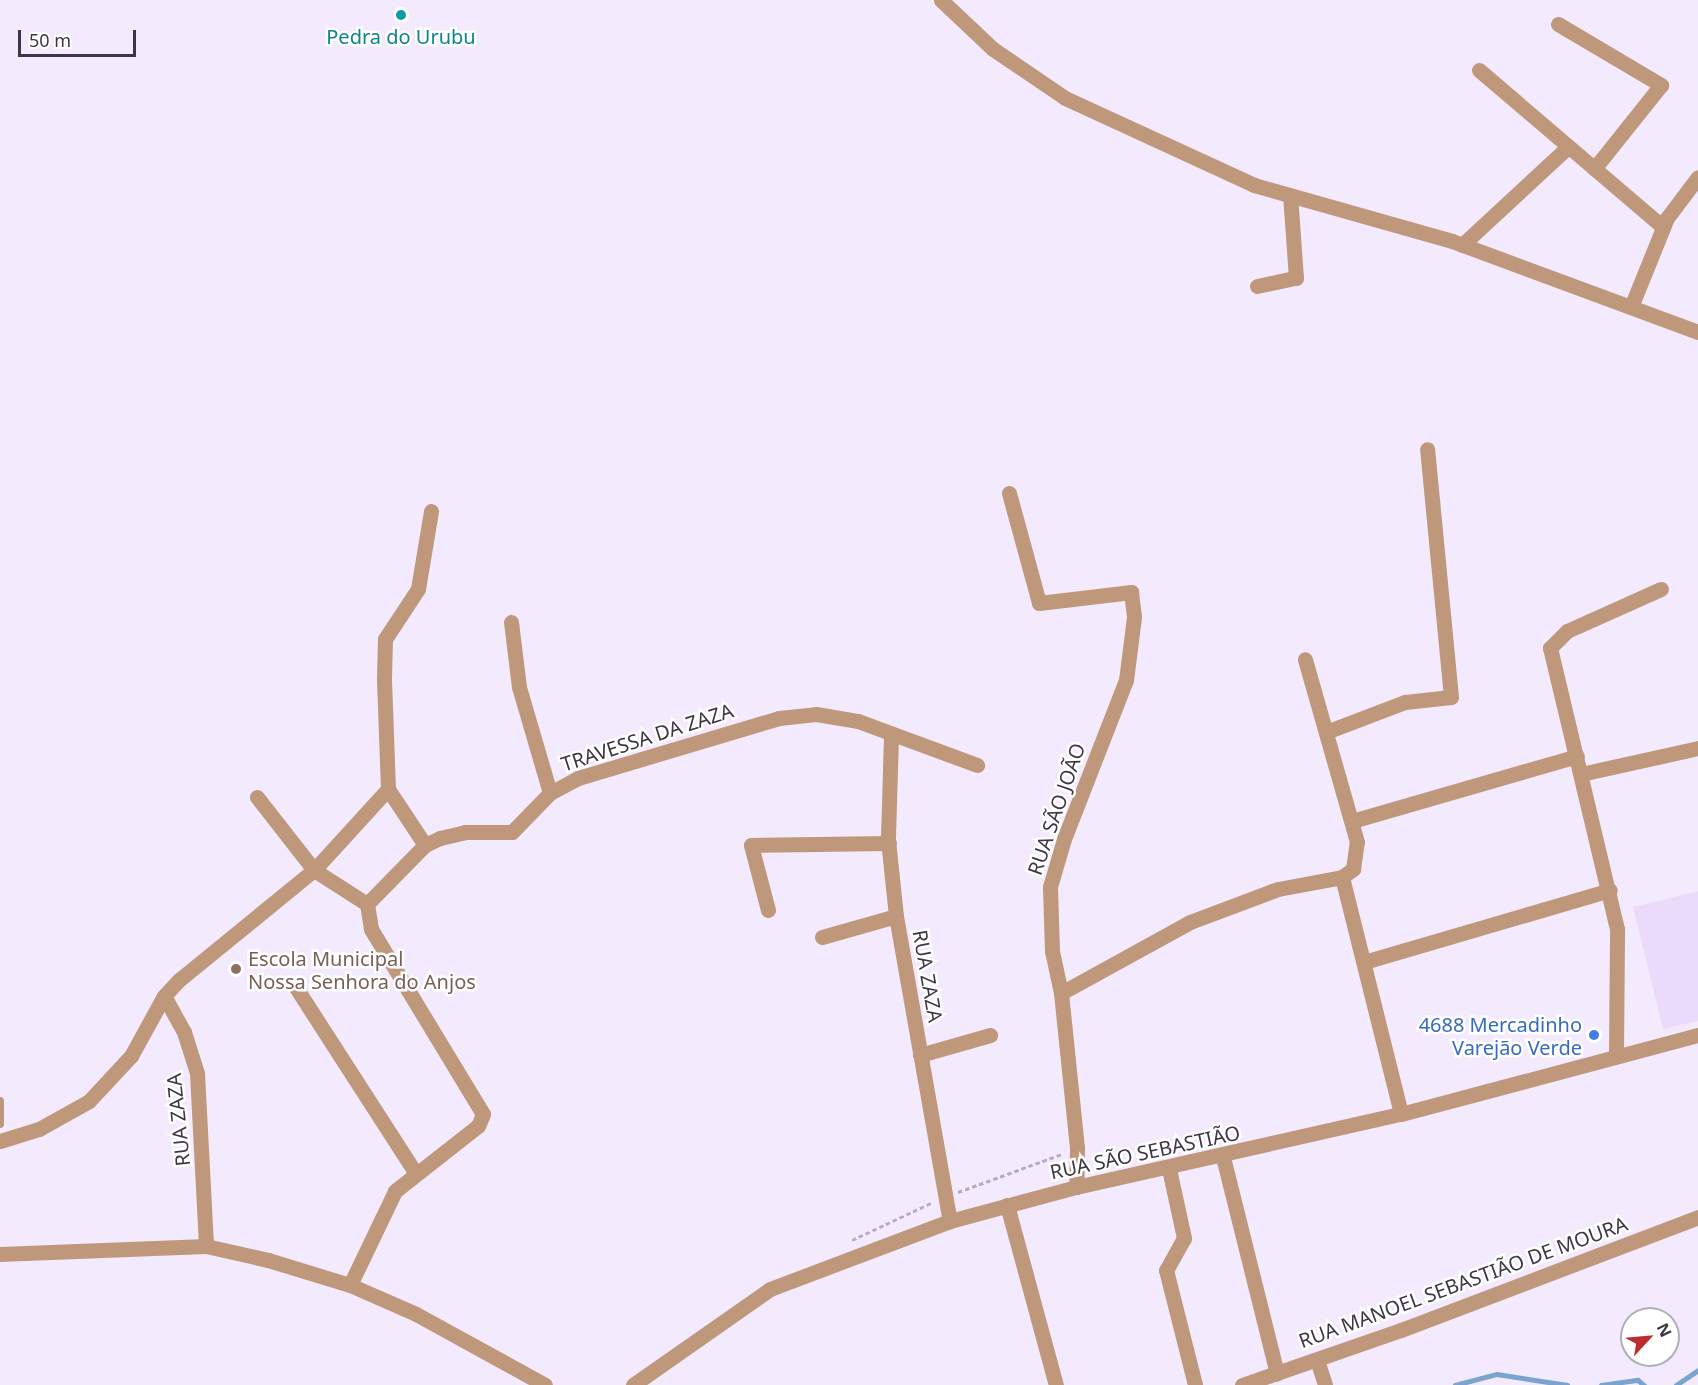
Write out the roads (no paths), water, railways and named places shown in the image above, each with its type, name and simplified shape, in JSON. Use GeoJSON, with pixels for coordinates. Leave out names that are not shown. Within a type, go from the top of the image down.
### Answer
{"type":"FeatureCollection","features":[{"type":"Feature","properties":{"kind":"street"},"geometry":{"type":"LineString","coordinates":[[941,0],[993,49],[1065,98],[1254,184],[1462,245],[1698,332]]}},
{"type":"Feature","properties":{"kind":"street"},"geometry":{"type":"LineString","coordinates":[[1558,24],[1661,85],[1594,169]]}},
{"type":"Feature","properties":{"kind":"street"},"geometry":{"type":"LineString","coordinates":[[1479,70],[1663,227]]}},
{"type":"Feature","properties":{"kind":"street"},"geometry":{"type":"LineString","coordinates":[[1462,245],[1568,147]]}},
{"type":"Feature","properties":{"kind":"street"},"geometry":{"type":"LineString","coordinates":[[1631,307],[1663,227],[1698,177]]}},
{"type":"Feature","properties":{"kind":"street"},"geometry":{"type":"LineString","coordinates":[[1257,286],[1296,278],[1290,195]]}},
{"type":"Feature","properties":{"kind":"street"},"geometry":{"type":"LineString","coordinates":[[1326,732],[1405,702],[1451,696],[1427,449]]}},
{"type":"Feature","properties":{"kind":"street","name":"RUA SÃO JOÃO"},"geometry":{"type":"LineString","coordinates":[[1010,493],[1039,603],[1131,592],[1134,628],[1126,680],[1054,868],[1048,918],[1061,993],[1077,1148],[1076,1187]]}},
{"type":"Feature","properties":{"kind":"street"},"geometry":{"type":"LineString","coordinates":[[425,845],[388,789],[385,639],[418,589],[430,511]]}},
{"type":"Feature","properties":{"kind":"street"},"geometry":{"type":"LineString","coordinates":[[1616,1053],[1617,939],[1610,890],[1552,666],[1552,643],[1581,623],[1661,589]]}},
{"type":"Feature","properties":{"kind":"street"},"geometry":{"type":"LineString","coordinates":[[511,621],[519,687],[550,793]]}},
{"type":"Feature","properties":{"kind":"street"},"geometry":{"type":"LineString","coordinates":[[1061,993],[1190,922],[1278,890],[1342,877],[1358,859],[1352,821],[1305,659]]}},
{"type":"Feature","properties":{"kind":"street","name":"TRAVESSA DA ZAZA"},"geometry":{"type":"LineString","coordinates":[[367,904],[425,845],[458,833],[512,832],[550,793],[604,769],[790,716],[840,717],[977,765]]}},
{"type":"Feature","properties":{"kind":"street","name":"RUA ZAZA"},"geometry":{"type":"LineString","coordinates":[[891,736],[888,843],[896,916],[950,1221]]}},
{"type":"Feature","properties":{"kind":"street"},"geometry":{"type":"LineString","coordinates":[[1581,774],[1698,748]]}},
{"type":"Feature","properties":{"kind":"street"},"geometry":{"type":"LineString","coordinates":[[1352,821],[1577,756]]}},
{"type":"Feature","properties":{"kind":"street"},"geometry":{"type":"LineString","coordinates":[[0,1141],[39,1129],[89,1101],[131,1056],[164,996],[208,954],[314,870],[388,789]]}},
{"type":"Feature","properties":{"kind":"street"},"geometry":{"type":"LineString","coordinates":[[256,797],[314,870],[367,904],[372,929],[483,1114],[469,1134],[415,1172],[385,1206],[350,1286]]}},
{"type":"Feature","properties":{"kind":"street"},"geometry":{"type":"LineString","coordinates":[[768,910],[751,845],[888,843]]}},
{"type":"Feature","properties":{"kind":"street"},"geometry":{"type":"LineString","coordinates":[[1342,877],[1401,1114]]}},
{"type":"Feature","properties":{"kind":"street"},"geometry":{"type":"LineString","coordinates":[[1364,962],[1610,890]]}},
{"type":"Feature","properties":{"kind":"street"},"geometry":{"type":"LineString","coordinates":[[822,937],[896,916]]}},
{"type":"Feature","properties":{"kind":"street"},"geometry":{"type":"LineString","coordinates":[[295,986],[415,1172]]}},
{"type":"Feature","properties":{"kind":"street","name":"RUA ZAZA"},"geometry":{"type":"LineString","coordinates":[[164,996],[184,1032],[196,1073],[206,1246]]}},
{"type":"Feature","properties":{"kind":"street"},"geometry":{"type":"LineString","coordinates":[[920,1055],[990,1035]]}},
{"type":"Feature","properties":{"kind":"street","name":"RUA SÃO SEBASTIÃO"},"geometry":{"type":"LineString","coordinates":[[633,1385],[770,1289],[950,1221],[1076,1187],[1223,1157],[1401,1114],[1616,1053],[1698,1035]]}},
{"type":"Feature","properties":{"kind":"street"},"geometry":{"type":"LineString","coordinates":[[1223,1157],[1277,1373]]}},
{"type":"Feature","properties":{"kind":"street"},"geometry":{"type":"LineString","coordinates":[[1168,1169],[1184,1238],[1167,1262],[1168,1277],[1195,1385]]}},
{"type":"Feature","properties":{"kind":"street"},"geometry":{"type":"LineString","coordinates":[[1007,1205],[1056,1385]]}},
{"type":"Feature","properties":{"kind":"street","name":"RUA MANOEL SEBASTIÃO DE MOURA"},"geometry":{"type":"LineString","coordinates":[[1242,1385],[1317,1360],[1698,1217]]}},
{"type":"Feature","properties":{"kind":"street"},"geometry":{"type":"LineString","coordinates":[[0,1254],[206,1246],[350,1286],[416,1314],[545,1385]]}},
{"type":"Feature","properties":{"kind":"street"},"geometry":{"type":"LineString","coordinates":[[1317,1360],[1325,1385]]}},
{"type":"Feature","properties":{"kind":"lane"},"geometry":{"type":"LineString","coordinates":[[0,1101],[0,1124]]}},
{"type":"Feature","properties":{"kind":"waterway"},"geometry":{"type":"LineString","coordinates":[[1676,1385],[1698,1370]]}},
{"type":"Feature","properties":{"kind":"waterway"},"geometry":{"type":"LineString","coordinates":[[1455,1385],[1497,1374],[1567,1385]]}},
{"type":"Feature","properties":{"kind":"waterway"},"geometry":{"type":"LineString","coordinates":[[1601,1385],[1638,1380],[1644,1385]]}},
{"type":"Feature","properties":{"kind":"place","name":"Pedra do Urubu"},"geometry":{"type":"Point","coordinates":[401,15]}},
{"type":"Feature","properties":{"kind":"place","name":"Escola Municipal Nossa Senhora do Anjos"},"geometry":{"type":"Point","coordinates":[236,969]}},
{"type":"Feature","properties":{"kind":"place","name":"4688 Mercadinho Varejão Verde"},"geometry":{"type":"Point","coordinates":[1594,1035]}}]}
